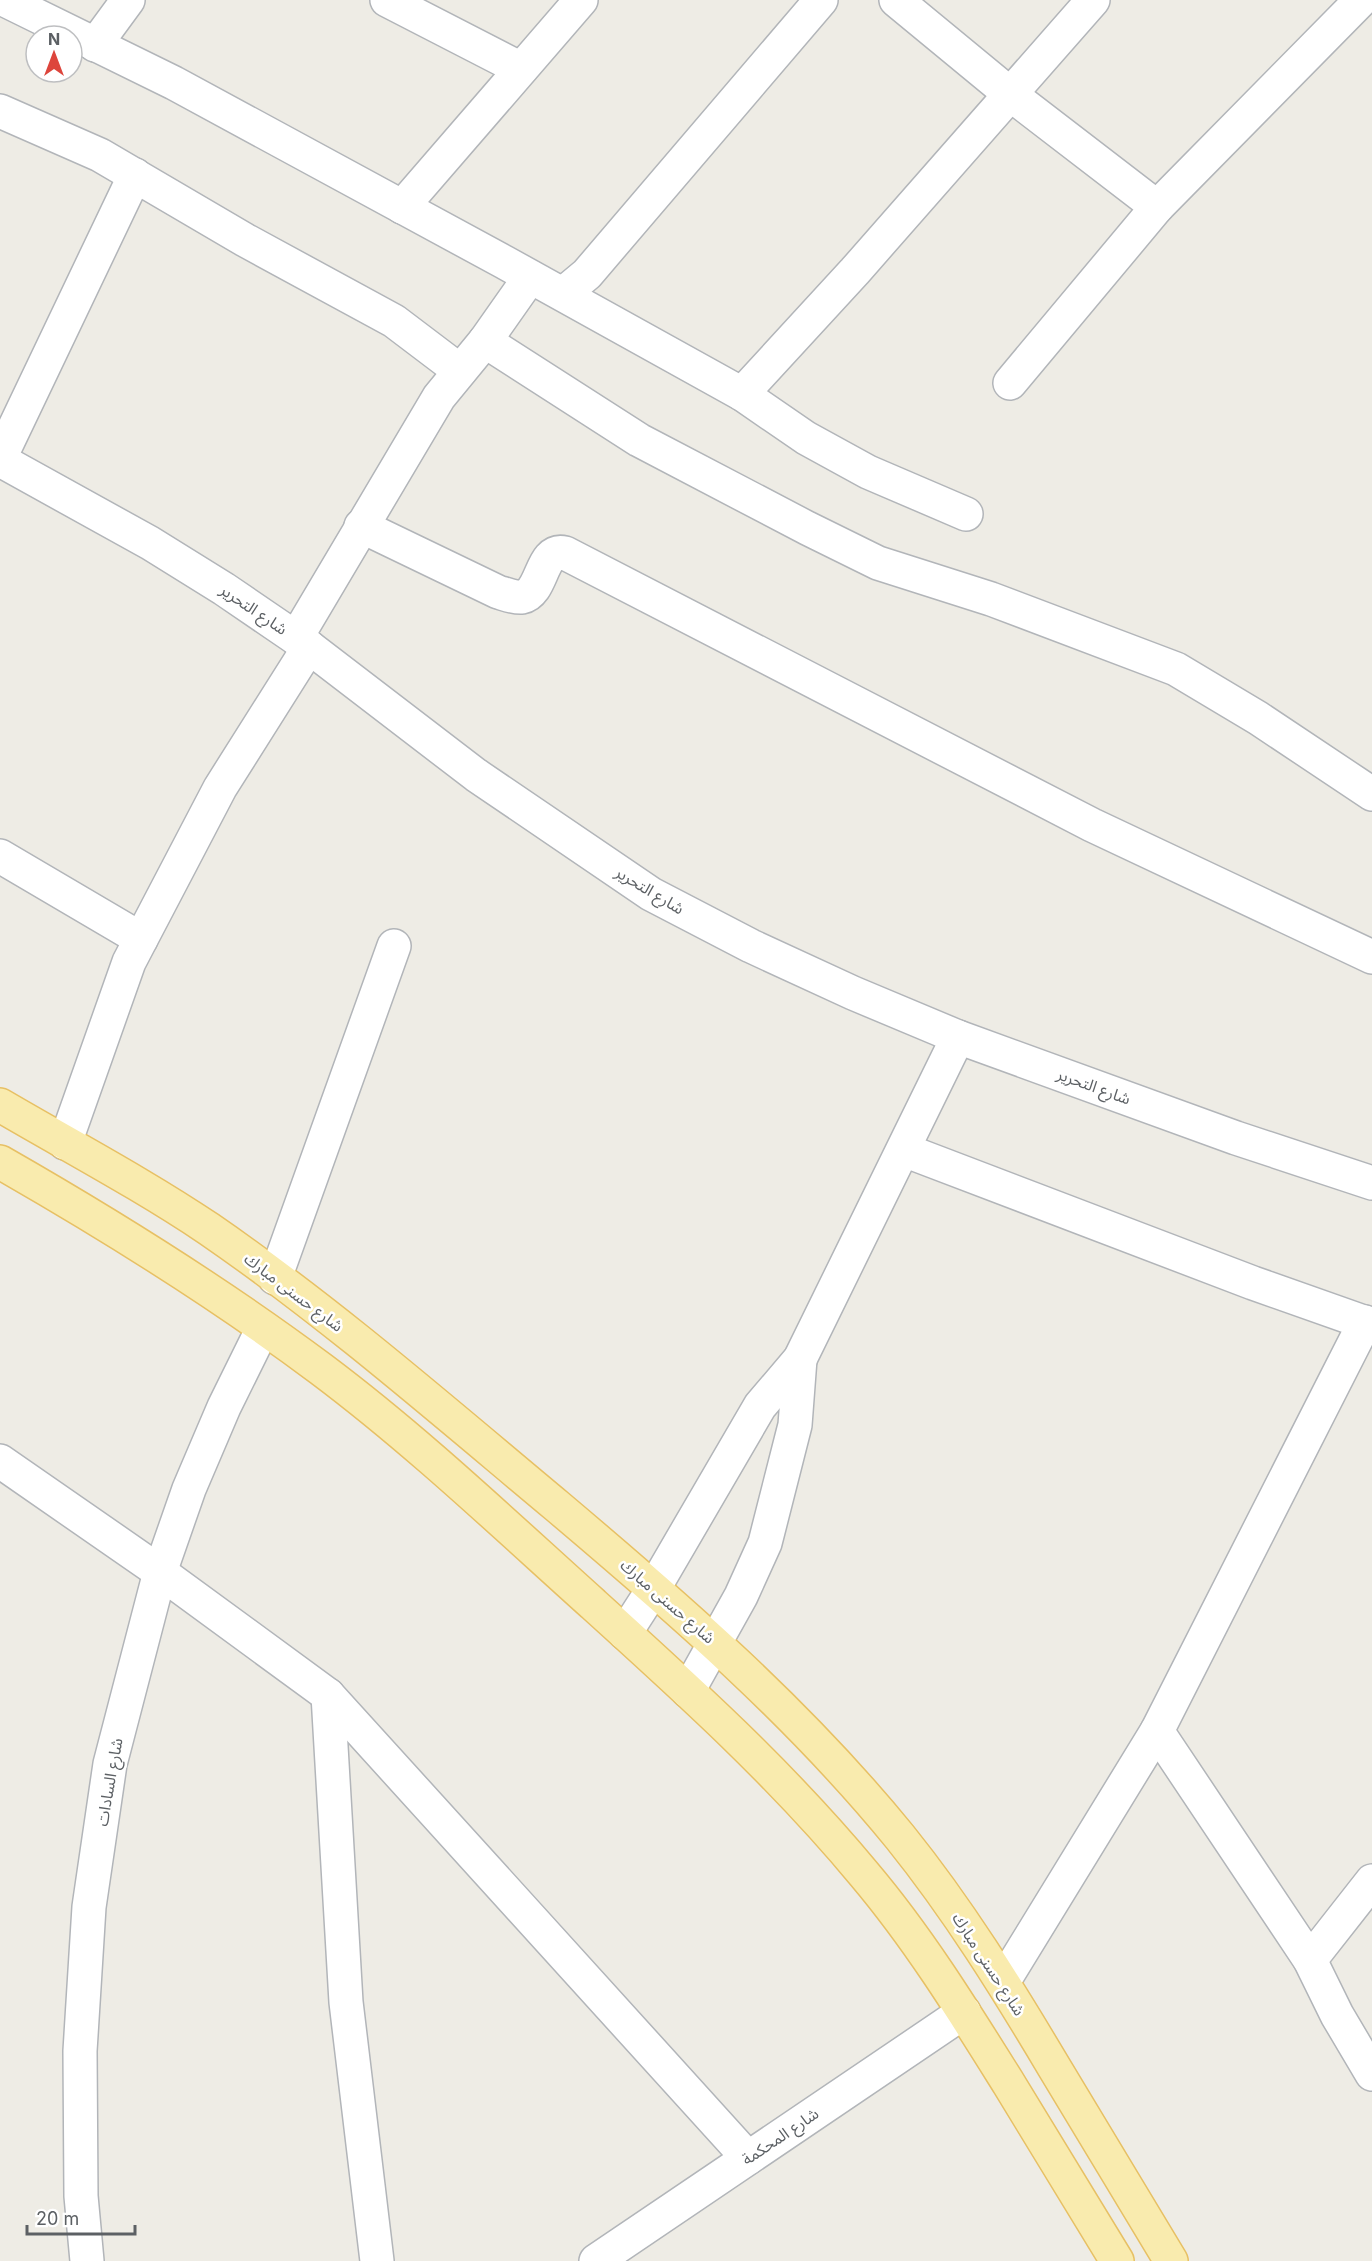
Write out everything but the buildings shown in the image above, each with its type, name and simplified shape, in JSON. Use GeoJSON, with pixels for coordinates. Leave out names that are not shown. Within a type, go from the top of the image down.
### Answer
{"type":"FeatureCollection","features":[{"type":"Feature","properties":{"kind":"main road","name":"شارع حسنى مبارك"},"geometry":{"type":"LineString","coordinates":[[0,1105],[208,1228],[275,1278],[424,1394],[654,1588],[787,1711],[847,1774],[903,1840],[955,1910],[1003,1982],[1171,2261]]}},
{"type":"Feature","properties":{"kind":"main road"},"geometry":{"type":"LineString","coordinates":[[0,1162],[177,1268],[323,1371],[397,1430],[625,1633],[781,1781],[860,1869],[918,1946],[964,2012],[1118,2261]]}},
{"type":"Feature","properties":{"kind":"street"},"geometry":{"type":"LineString","coordinates":[[4,0],[174,83],[562,294],[742,394],[806,438],[868,472],[966,514]]}},
{"type":"Feature","properties":{"kind":"street"},"geometry":{"type":"LineString","coordinates":[[95,45],[128,0]]}},
{"type":"Feature","properties":{"kind":"street"},"geometry":{"type":"LineString","coordinates":[[387,0],[521,69]]}},
{"type":"Feature","properties":{"kind":"street"},"geometry":{"type":"LineString","coordinates":[[402,207],[581,0]]}},
{"type":"Feature","properties":{"kind":"street"},"geometry":{"type":"LineString","coordinates":[[562,294],[594,265],[821,0]]}},
{"type":"Feature","properties":{"kind":"street"},"geometry":{"type":"LineString","coordinates":[[896,0],[1010,94],[1157,207]]}},
{"type":"Feature","properties":{"kind":"street"},"geometry":{"type":"LineString","coordinates":[[742,394],[1093,0]]}},
{"type":"Feature","properties":{"kind":"street"},"geometry":{"type":"LineString","coordinates":[[1010,383],[1157,207],[1361,0]]}},
{"type":"Feature","properties":{"kind":"street"},"geometry":{"type":"LineString","coordinates":[[0,111],[100,155],[245,240],[394,321],[460,371]]}},
{"type":"Feature","properties":{"kind":"street"},"geometry":{"type":"LineString","coordinates":[[0,459],[135,176]]}},
{"type":"Feature","properties":{"kind":"street"},"geometry":{"type":"LineString","coordinates":[[65,1143],[129,962],[220,788],[303,642],[360,526],[439,397],[485,341],[530,277]]}},
{"type":"Feature","properties":{"kind":"street"},"geometry":{"type":"LineString","coordinates":[[485,341],[639,440],[878,563],[991,599],[1176,669],[1258,718],[1372,794]]}},
{"type":"Feature","properties":{"kind":"street","name":"شارع التحرير"},"geometry":{"type":"LineString","coordinates":[[0,459],[150,543],[303,642],[476,775],[651,894],[751,946],[853,993],[958,1036],[1236,1138],[1372,1183]]}},
{"type":"Feature","properties":{"kind":"street"},"geometry":{"type":"LineString","coordinates":[[360,526],[498,592],[511,596],[521,597],[531,592],[552,555],[558,552],[565,553],[594,570],[1092,825],[1372,957]]}},
{"type":"Feature","properties":{"kind":"street"},"geometry":{"type":"LineString","coordinates":[[0,856],[141,939]]}},
{"type":"Feature","properties":{"kind":"street"},"geometry":{"type":"LineString","coordinates":[[275,1278],[394,946]]}},
{"type":"Feature","properties":{"kind":"street"},"geometry":{"type":"LineString","coordinates":[[625,1633],[654,1588],[760,1406],[800,1359],[958,1036]]}},
{"type":"Feature","properties":{"kind":"street"},"geometry":{"type":"LineString","coordinates":[[904,1150],[1253,1284],[1368,1324],[1157,1731],[1003,1982]]}},
{"type":"Feature","properties":{"kind":"street","name":"شارع السادات"},"geometry":{"type":"LineString","coordinates":[[87,2261],[81,2196],[80,2051],[89,1907],[110,1764],[160,1572],[202,1458],[263,1328]]}},
{"type":"Feature","properties":{"kind":"street"},"geometry":{"type":"LineString","coordinates":[[688,1691],[741,1596],[765,1543],[795,1425],[800,1359]]}},
{"type":"Feature","properties":{"kind":"street"},"geometry":{"type":"LineString","coordinates":[[0,1461],[160,1572],[328,1695],[748,2158]]}},
{"type":"Feature","properties":{"kind":"street"},"geometry":{"type":"LineString","coordinates":[[328,1695],[346,2002],[377,2261]]}},
{"type":"Feature","properties":{"kind":"street"},"geometry":{"type":"LineString","coordinates":[[1157,1731],[1310,1960],[1336,2015],[1372,2074]]}},
{"type":"Feature","properties":{"kind":"street"},"geometry":{"type":"LineString","coordinates":[[1310,1960],[1372,1881]]}},
{"type":"Feature","properties":{"kind":"street","name":"شارع المحكمة"},"geometry":{"type":"LineString","coordinates":[[596,2261],[964,2012]]}}]}
